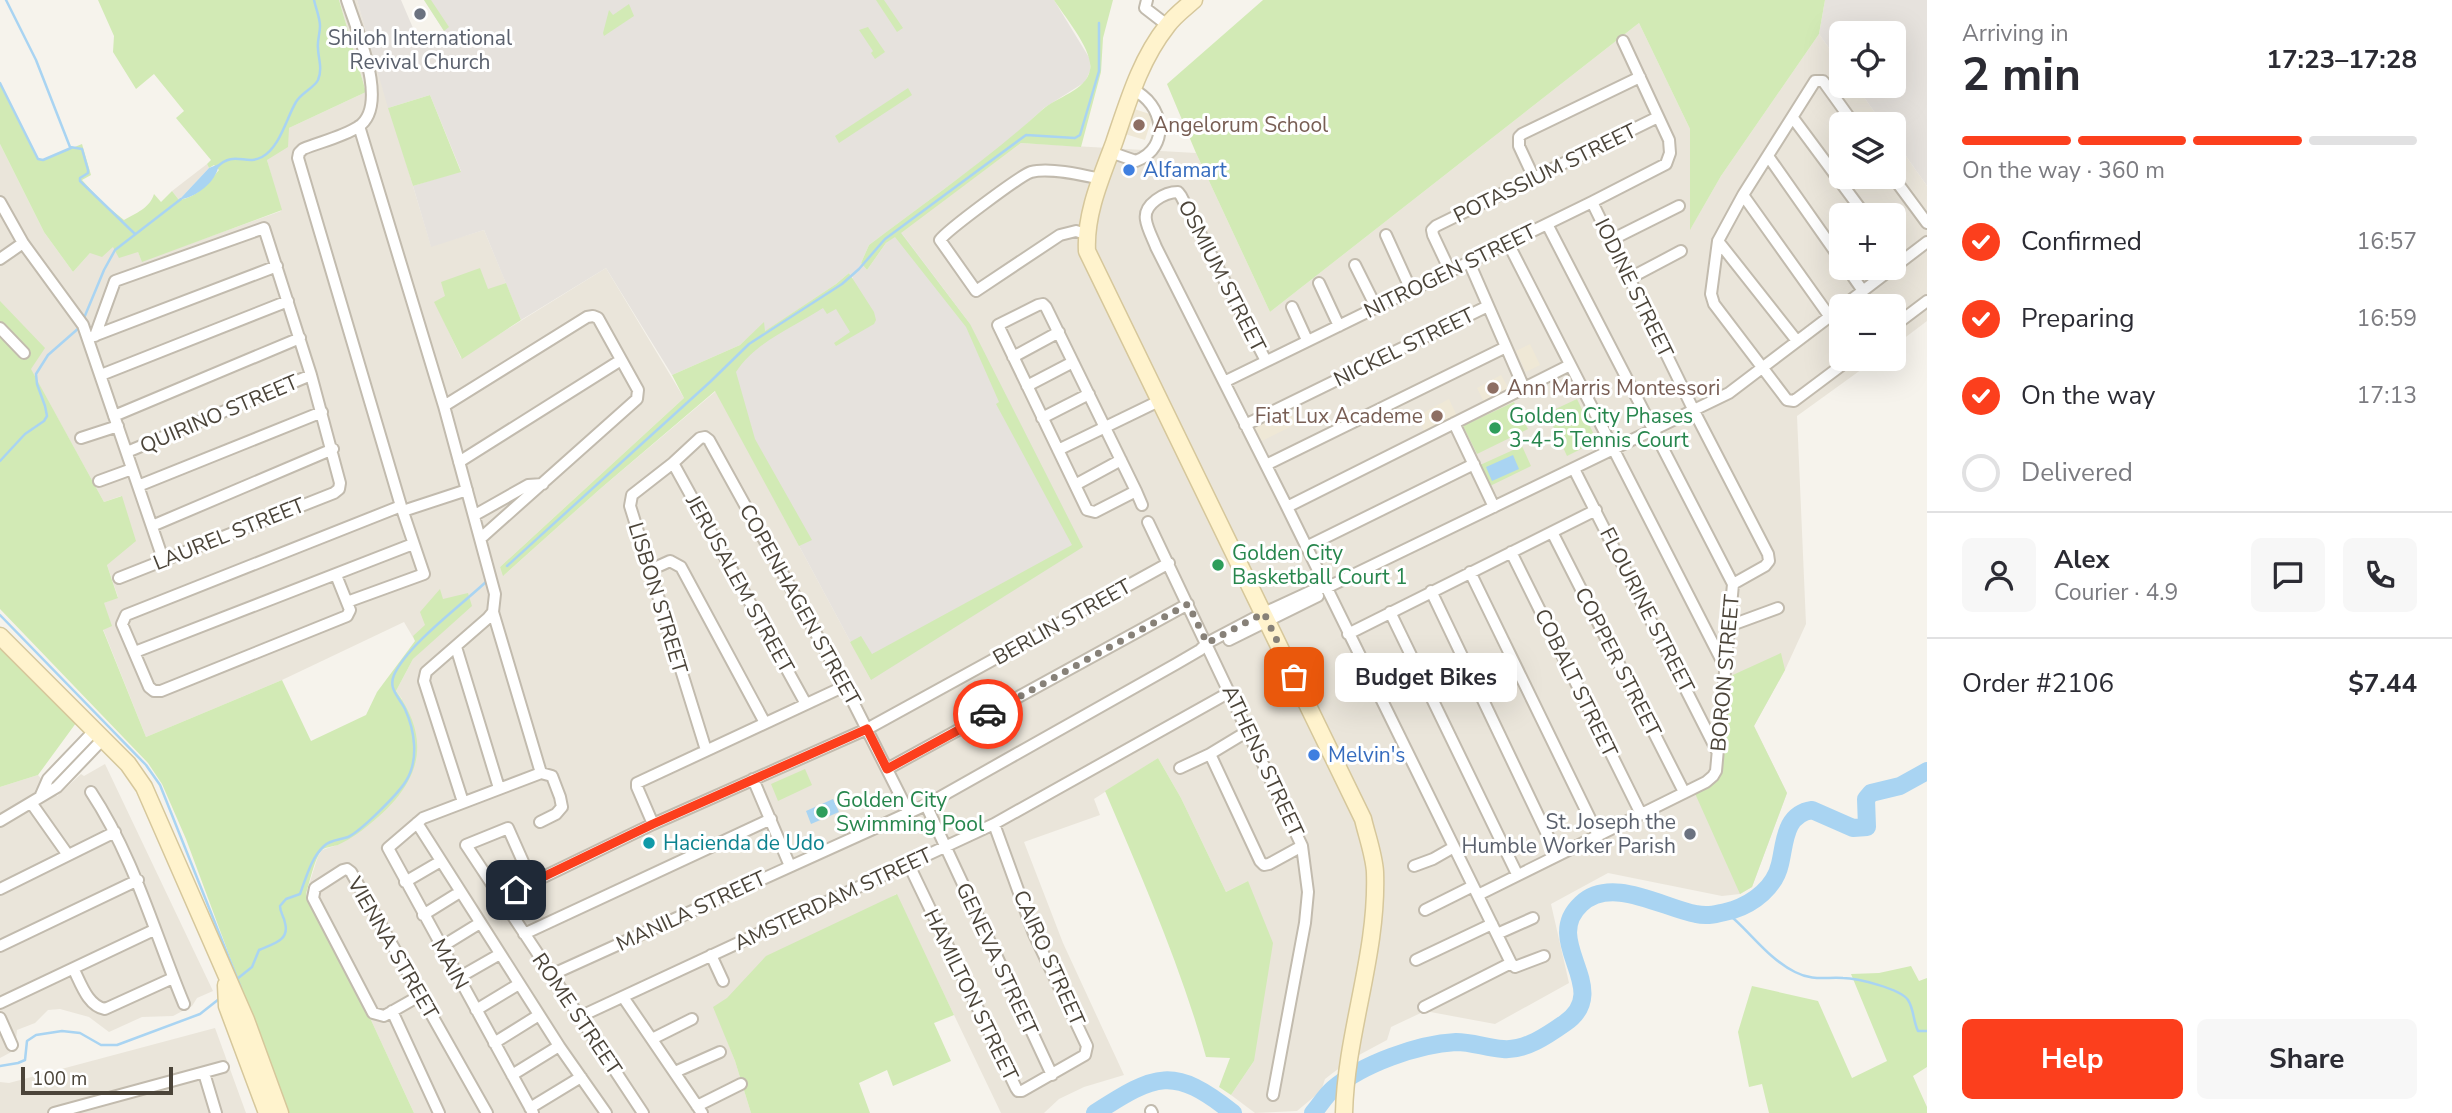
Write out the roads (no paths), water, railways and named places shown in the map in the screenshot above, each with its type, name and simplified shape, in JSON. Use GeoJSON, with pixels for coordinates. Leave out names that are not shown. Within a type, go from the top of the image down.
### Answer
{"type":"FeatureCollection","features":[{"type":"Feature","properties":{"kind":"street"},"geometry":{"type":"LineString","coordinates":[[347,0],[373,89],[369,111],[359,127],[303,149],[298,158],[402,509],[424,572],[422,576],[347,602]]}},
{"type":"Feature","properties":{"kind":"street"},"geometry":{"type":"LineString","coordinates":[[1147,0],[1145,8],[1167,25]]}},
{"type":"Feature","properties":{"kind":"street"},"geometry":{"type":"LineString","coordinates":[[1194,0],[1167,25],[1148,54],[1101,179],[1086,234],[1087,251],[1096,275],[1266,617],[1363,820],[1375,869],[1373,925],[1346,1069],[1344,1106]]}},
{"type":"Feature","properties":{"kind":"street"},"geometry":{"type":"LineString","coordinates":[[1623,41],[1658,117]]}},
{"type":"Feature","properties":{"kind":"street"},"geometry":{"type":"LineString","coordinates":[[1534,178],[1519,146],[1519,137],[1522,134],[1640,77]]}},
{"type":"Feature","properties":{"kind":"street"},"geometry":{"type":"LineString","coordinates":[[1833,371],[1790,402],[1761,369],[1711,299],[1718,241],[1743,195],[1815,81],[1819,79],[1845,112]]}},
{"type":"Feature","properties":{"kind":"street"},"geometry":{"type":"LineString","coordinates":[[1111,152],[1136,161],[1155,149],[1160,135],[1158,119],[1146,96],[1133,90]]}},
{"type":"Feature","properties":{"kind":"street","name":"NITROGEN STREET"},"geometry":{"type":"LineString","coordinates":[[1224,382],[1592,202],[1665,163],[1670,153],[1669,140],[1658,117]]}},
{"type":"Feature","properties":{"kind":"street","name":"POTASSIUM STREET"},"geometry":{"type":"LineString","coordinates":[[1450,271],[1433,235],[1432,230],[1436,226],[1658,117]]}},
{"type":"Feature","properties":{"kind":"street"},"geometry":{"type":"LineString","coordinates":[[1793,118],[1856,203]]}},
{"type":"Feature","properties":{"kind":"street"},"geometry":{"type":"LineString","coordinates":[[359,127],[475,516],[495,594],[493,612],[541,773]]}},
{"type":"Feature","properties":{"kind":"street"},"geometry":{"type":"LineString","coordinates":[[1768,156],[1829,243]]}},
{"type":"Feature","properties":{"kind":"street"},"geometry":{"type":"LineString","coordinates":[[1086,234],[1060,234],[976,291],[940,240],[1030,172],[1062,173],[1101,179]]}},
{"type":"Feature","properties":{"kind":"street"},"geometry":{"type":"LineString","coordinates":[[1902,189],[1927,223]]}},
{"type":"Feature","properties":{"kind":"street","name":"OSMIUM STREET"},"geometry":{"type":"LineString","coordinates":[[1224,382],[1146,222],[1146,214],[1153,202],[1172,192],[1178,192],[1266,361]]}},
{"type":"Feature","properties":{"kind":"street"},"geometry":{"type":"LineString","coordinates":[[1743,195],[1829,316]]}},
{"type":"Feature","properties":{"kind":"street"},"geometry":{"type":"LineString","coordinates":[[0,202],[23,243],[92,337],[101,375],[163,559]]}},
{"type":"Feature","properties":{"kind":"street","name":"IODINE STREET"},"geometry":{"type":"LineString","coordinates":[[1592,202],[1768,554],[1769,561],[1765,566],[1733,584]]}},
{"type":"Feature","properties":{"kind":"street"},"geometry":{"type":"LineString","coordinates":[[1611,240],[1679,206]]}},
{"type":"Feature","properties":{"kind":"street","name":"BORON STREET"},"geometry":{"type":"LineString","coordinates":[[1425,910],[1517,874],[1685,792],[1713,776],[1718,752],[1733,584],[1547,224]]}},
{"type":"Feature","properties":{"kind":"street"},"geometry":{"type":"LineString","coordinates":[[92,337],[115,281],[261,228],[266,230],[332,449],[152,526]]}},
{"type":"Feature","properties":{"kind":"street"},"geometry":{"type":"LineString","coordinates":[[1386,235],[1411,290]]}},
{"type":"Feature","properties":{"kind":"street"},"geometry":{"type":"LineString","coordinates":[[1718,241],[1797,341]]}},
{"type":"Feature","properties":{"kind":"street","name":"MANILA STREET"},"geometry":{"type":"LineString","coordinates":[[1906,253],[1927,242]]}},
{"type":"Feature","properties":{"kind":"street"},"geometry":{"type":"LineString","coordinates":[[0,258],[23,243]]}},
{"type":"Feature","properties":{"kind":"street"},"geometry":{"type":"LineString","coordinates":[[1508,243],[1725,668]]}},
{"type":"Feature","properties":{"kind":"street"},"geometry":{"type":"LineString","coordinates":[[1630,278],[1681,251]]}},
{"type":"Feature","properties":{"kind":"street"},"geometry":{"type":"LineString","coordinates":[[1469,262],[1524,388]]}},
{"type":"Feature","properties":{"kind":"street"},"geometry":{"type":"LineString","coordinates":[[1355,265],[1377,307]]}},
{"type":"Feature","properties":{"kind":"street"},"geometry":{"type":"LineString","coordinates":[[92,337],[277,266]]}},
{"type":"Feature","properties":{"kind":"street"},"geometry":{"type":"LineString","coordinates":[[1855,280],[1863,291]]}},
{"type":"Feature","properties":{"kind":"street","name":"MANILA STREET"},"geometry":{"type":"LineString","coordinates":[[1859,294],[1874,280]]}},
{"type":"Feature","properties":{"kind":"street"},"geometry":{"type":"LineString","coordinates":[[1320,283],[1339,326]]}},
{"type":"Feature","properties":{"kind":"street"},"geometry":{"type":"LineString","coordinates":[[101,375],[288,301]]}},
{"type":"Feature","properties":{"kind":"street"},"geometry":{"type":"LineString","coordinates":[[1906,317],[1927,301]]}},
{"type":"Feature","properties":{"kind":"street"},"geometry":{"type":"LineString","coordinates":[[1136,491],[1090,513],[998,328],[1000,324],[1043,304],[1059,332],[1136,491],[1142,505]]}},
{"type":"Feature","properties":{"kind":"street","name":"NICKEL STREET"},"geometry":{"type":"LineString","coordinates":[[1245,425],[1488,306]]}},
{"type":"Feature","properties":{"kind":"street"},"geometry":{"type":"LineString","coordinates":[[1292,307],[1307,340]]}},
{"type":"Feature","properties":{"kind":"street"},"geometry":{"type":"LineString","coordinates":[[444,406],[587,317],[593,316],[598,318],[638,390],[637,399],[481,538]]}},
{"type":"Feature","properties":{"kind":"street","name":"MANILA STREET"},"geometry":{"type":"LineString","coordinates":[[551,975],[926,805],[1206,647],[1318,588],[1326,588],[1695,411],[1729,393],[1829,318]]}},
{"type":"Feature","properties":{"kind":"street"},"geometry":{"type":"LineString","coordinates":[[0,328],[24,353]]}},
{"type":"Feature","properties":{"kind":"street"},"geometry":{"type":"LineString","coordinates":[[1013,356],[1059,332]]}},
{"type":"Feature","properties":{"kind":"street"},"geometry":{"type":"LineString","coordinates":[[80,438],[300,338]]}},
{"type":"Feature","properties":{"kind":"street"},"geometry":{"type":"LineString","coordinates":[[1266,465],[1506,347]]}},
{"type":"Feature","properties":{"kind":"street"},"geometry":{"type":"LineString","coordinates":[[459,462],[621,360]]}},
{"type":"Feature","properties":{"kind":"street"},"geometry":{"type":"LineString","coordinates":[[1027,386],[1073,362]]}},
{"type":"Feature","properties":{"kind":"street"},"geometry":{"type":"LineString","coordinates":[[1287,507],[1570,365]]}},
{"type":"Feature","properties":{"kind":"street","name":"QUIRINO STREET"},"geometry":{"type":"LineString","coordinates":[[127,452],[311,375]]}},
{"type":"Feature","properties":{"kind":"street"},"geometry":{"type":"LineString","coordinates":[[1224,382],[1511,963],[1515,967],[1523,966],[1544,956]]}},
{"type":"Feature","properties":{"kind":"street"},"geometry":{"type":"LineString","coordinates":[[1042,418],[1089,394]]}},
{"type":"Feature","properties":{"kind":"street"},"geometry":{"type":"LineString","coordinates":[[1058,450],[1159,401]]}},
{"type":"Feature","properties":{"kind":"street"},"geometry":{"type":"LineString","coordinates":[[138,486],[322,412]]}},
{"type":"Feature","properties":{"kind":"street"},"geometry":{"type":"LineString","coordinates":[[1454,423],[1494,507]]}},
{"type":"Feature","properties":{"kind":"street","name":"COPENHAGEN STREET"},"geometry":{"type":"LineString","coordinates":[[673,463],[700,438],[709,440],[845,685],[909,813]]}},
{"type":"Feature","properties":{"kind":"street","name":"LAUREL STREET"},"geometry":{"type":"LineString","coordinates":[[119,578],[339,489],[341,483],[332,449]]}},
{"type":"Feature","properties":{"kind":"street"},"geometry":{"type":"LineString","coordinates":[[1075,485],[1121,460]]}},
{"type":"Feature","properties":{"kind":"street","name":"LISBON STREET"},"geometry":{"type":"LineString","coordinates":[[673,463],[632,495],[630,506],[706,750]]}},
{"type":"Feature","properties":{"kind":"street","name":"JERUSALEM STREET"},"geometry":{"type":"LineString","coordinates":[[673,463],[806,704]]}},
{"type":"Feature","properties":{"kind":"street"},"geometry":{"type":"LineString","coordinates":[[1306,547],[1474,464]]}},
{"type":"Feature","properties":{"kind":"street"},"geometry":{"type":"LineString","coordinates":[[99,481],[132,469]]}},
{"type":"Feature","properties":{"kind":"street","name":"FLOURINE STREET"},"geometry":{"type":"LineString","coordinates":[[1574,469],[1718,752]]}},
{"type":"Feature","properties":{"kind":"street"},"geometry":{"type":"LineString","coordinates":[[475,516],[528,485],[543,484]]}},
{"type":"Feature","properties":{"kind":"street"},"geometry":{"type":"LineString","coordinates":[[336,575],[347,602],[350,614],[347,616],[161,691],[154,691],[149,687],[122,624],[126,615],[402,509],[467,490]]}},
{"type":"Feature","properties":{"kind":"street"},"geometry":{"type":"LineString","coordinates":[[1348,634],[1596,510]]}},
{"type":"Feature","properties":{"kind":"street","name":"ATHENS STREET"},"geometry":{"type":"LineString","coordinates":[[1148,522],[1302,846],[1308,892],[1305,923],[1273,1095]]}},
{"type":"Feature","properties":{"kind":"street","name":"COPPER STREET"},"geometry":{"type":"LineString","coordinates":[[1552,532],[1685,792]]}},
{"type":"Feature","properties":{"kind":"street"},"geometry":{"type":"LineString","coordinates":[[135,652],[413,544]]}},
{"type":"Feature","properties":{"kind":"street","name":"COBALT STREET"},"geometry":{"type":"LineString","coordinates":[[1511,552],[1641,814]]}},
{"type":"Feature","properties":{"kind":"street"},"geometry":{"type":"LineString","coordinates":[[650,570],[670,561],[681,567],[765,723]]}},
{"type":"Feature","properties":{"kind":"street","name":"BERLIN STREET"},"geometry":{"type":"LineString","coordinates":[[500,898],[653,824],[867,729],[1169,563]]}},
{"type":"Feature","properties":{"kind":"street"},"geometry":{"type":"LineString","coordinates":[[1470,572],[1598,835]]}},
{"type":"Feature","properties":{"kind":"street"},"geometry":{"type":"LineString","coordinates":[[1431,592],[1557,855]]}},
{"type":"Feature","properties":{"kind":"street"},"geometry":{"type":"LineString","coordinates":[[887,769],[1188,604]]}},
{"type":"Feature","properties":{"kind":"street"},"geometry":{"type":"LineString","coordinates":[[1729,626],[1777,608]]}},
{"type":"Feature","properties":{"kind":"street"},"geometry":{"type":"LineString","coordinates":[[463,802],[424,681],[426,673],[493,612]]}},
{"type":"Feature","properties":{"kind":"street"},"geometry":{"type":"LineString","coordinates":[[1390,612],[1517,874]]}},
{"type":"Feature","properties":{"kind":"street"},"geometry":{"type":"LineString","coordinates":[[0,636],[128,764],[144,787],[246,1020],[280,1113]]}},
{"type":"Feature","properties":{"kind":"street"},"geometry":{"type":"LineString","coordinates":[[456,647],[499,788]]}},
{"type":"Feature","properties":{"kind":"street"},"geometry":{"type":"LineString","coordinates":[[653,824],[637,783],[845,685]]}},
{"type":"Feature","properties":{"kind":"street","name":"AMSTERDAM STREET"},"geometry":{"type":"LineString","coordinates":[[579,1017],[994,824],[1230,692]]}},
{"type":"Feature","properties":{"kind":"street"},"geometry":{"type":"LineString","coordinates":[[1180,768],[1248,731]]}},
{"type":"Feature","properties":{"kind":"street"},"geometry":{"type":"LineString","coordinates":[[41,795],[48,779],[65,760],[98,736]]}},
{"type":"Feature","properties":{"kind":"street"},"geometry":{"type":"LineString","coordinates":[[0,821],[57,787],[75,769],[98,736]]}},
{"type":"Feature","properties":{"kind":"street"},"geometry":{"type":"LineString","coordinates":[[1210,754],[1264,865],[1302,846]]}},
{"type":"Feature","properties":{"kind":"street"},"geometry":{"type":"LineString","coordinates":[[65,760],[75,769]]}},
{"type":"Feature","properties":{"kind":"street"},"geometry":{"type":"LineString","coordinates":[[540,822],[556,814],[562,807],[552,776],[541,773],[423,818],[417,823],[601,1111]]}},
{"type":"Feature","properties":{"kind":"street"},"geometry":{"type":"LineString","coordinates":[[754,779],[790,866]]}},
{"type":"Feature","properties":{"kind":"street"},"geometry":{"type":"LineString","coordinates":[[91,792],[115,832],[138,880],[154,930],[184,1004]]}},
{"type":"Feature","properties":{"kind":"street"},"geometry":{"type":"LineString","coordinates":[[32,804],[68,855]]}},
{"type":"Feature","properties":{"kind":"street","name":"GENEVA STREET"},"geometry":{"type":"LineString","coordinates":[[926,805],[1052,1075]]}},
{"type":"Feature","properties":{"kind":"street"},"geometry":{"type":"LineString","coordinates":[[524,934],[771,819]]}},
{"type":"Feature","properties":{"kind":"street","name":"MAIN"},"geometry":{"type":"LineString","coordinates":[[417,823],[388,848],[531,1110]]}},
{"type":"Feature","properties":{"kind":"street","name":"CAIRO STREET"},"geometry":{"type":"LineString","coordinates":[[994,824],[1034,934],[1087,1046],[1085,1055],[1052,1075]]}},
{"type":"Feature","properties":{"kind":"street","name":"ROME STREET"},"geometry":{"type":"LineString","coordinates":[[532,881],[508,828],[466,845],[643,1113]]}},
{"type":"Feature","properties":{"kind":"street"},"geometry":{"type":"LineString","coordinates":[[0,889],[115,832]]}},
{"type":"Feature","properties":{"kind":"street"},"geometry":{"type":"LineString","coordinates":[[1414,866],[1454,847]]}},
{"type":"Feature","properties":{"kind":"street"},"geometry":{"type":"LineString","coordinates":[[405,882],[441,860]]}},
{"type":"Feature","properties":{"kind":"street","name":"HAMILTON STREET"},"geometry":{"type":"LineString","coordinates":[[909,864],[1018,1091],[1052,1075]]}},
{"type":"Feature","properties":{"kind":"street","name":"VIENNA STREET"},"geometry":{"type":"LineString","coordinates":[[392,1011],[384,1016],[373,1013],[313,898],[315,888],[343,870],[351,872],[487,1113]]}},
{"type":"Feature","properties":{"kind":"street"},"geometry":{"type":"LineString","coordinates":[[0,946],[138,880]]}},
{"type":"Feature","properties":{"kind":"street"},"geometry":{"type":"LineString","coordinates":[[423,915],[460,892]]}},
{"type":"Feature","properties":{"kind":"street"},"geometry":{"type":"LineString","coordinates":[[1416,960],[1495,929],[1533,918]]}},
{"type":"Feature","properties":{"kind":"street"},"geometry":{"type":"LineString","coordinates":[[441,947],[480,923]]}},
{"type":"Feature","properties":{"kind":"street"},"geometry":{"type":"LineString","coordinates":[[0,1003],[154,930]]}},
{"type":"Feature","properties":{"kind":"street"},"geometry":{"type":"LineString","coordinates":[[458,978],[500,954]]}},
{"type":"Feature","properties":{"kind":"street"},"geometry":{"type":"LineString","coordinates":[[711,956],[723,981]]}},
{"type":"Feature","properties":{"kind":"street"},"geometry":{"type":"LineString","coordinates":[[1424,1007],[1511,963]]}},
{"type":"Feature","properties":{"kind":"street"},"geometry":{"type":"LineString","coordinates":[[74,970],[90,1000],[95,1006],[105,1009],[173,978]]}},
{"type":"Feature","properties":{"kind":"street"},"geometry":{"type":"LineString","coordinates":[[225,972],[227,1006],[267,1113]]}},
{"type":"Feature","properties":{"kind":"street"},"geometry":{"type":"LineString","coordinates":[[476,1010],[519,984]]}},
{"type":"Feature","properties":{"kind":"street"},"geometry":{"type":"LineString","coordinates":[[421,995],[392,1011],[439,1113]]}},
{"type":"Feature","properties":{"kind":"street"},"geometry":{"type":"LineString","coordinates":[[623,997],[700,1109],[741,1084]]}},
{"type":"Feature","properties":{"kind":"street"},"geometry":{"type":"LineString","coordinates":[[494,1043],[539,1015]]}},
{"type":"Feature","properties":{"kind":"street"},"geometry":{"type":"LineString","coordinates":[[0,1018],[12,1045]]}},
{"type":"Feature","properties":{"kind":"street"},"geometry":{"type":"LineString","coordinates":[[652,1039],[692,1019]]}},
{"type":"Feature","properties":{"kind":"street"},"geometry":{"type":"LineString","coordinates":[[512,1075],[559,1046]]}},
{"type":"Feature","properties":{"kind":"street"},"geometry":{"type":"LineString","coordinates":[[675,1072],[720,1052]]}},
{"type":"Feature","properties":{"kind":"street"},"geometry":{"type":"LineString","coordinates":[[54,1113],[223,1067]]}},
{"type":"Feature","properties":{"kind":"street"},"geometry":{"type":"LineString","coordinates":[[204,1073],[216,1113]]}},
{"type":"Feature","properties":{"kind":"street"},"geometry":{"type":"LineString","coordinates":[[531,1110],[580,1077]]}},
{"type":"Feature","properties":{"kind":"water"},"geometry":{"type":"Polygon","coordinates":[[[219,164],[210,183],[192,196],[179,200],[209,168],[219,164]]]}},
{"type":"Feature","properties":{"kind":"water"},"geometry":{"type":"Polygon","coordinates":[[[1513,455],[1519,469],[1492,481],[1486,467],[1513,455]]]}},
{"type":"Feature","properties":{"kind":"water","name":"Golden City Swimming Pool"},"geometry":{"type":"Polygon","coordinates":[[[833,799],[839,812],[811,824],[806,811],[833,799]]]}},
{"type":"Feature","properties":{"kind":"waterway"},"geometry":{"type":"LineString","coordinates":[[6,0],[36,60],[70,147],[82,149],[88,173],[80,178],[80,181],[135,234]]}},
{"type":"Feature","properties":{"kind":"waterway"},"geometry":{"type":"LineString","coordinates":[[217,167],[229,160],[262,157],[274,147],[296,102],[318,80],[320,26],[314,0]]}},
{"type":"Feature","properties":{"kind":"waterway"},"geometry":{"type":"LineString","coordinates":[[507,566],[749,344],[842,284],[885,239],[1026,135],[1075,138],[1080,135],[1099,71],[1099,23]]}},
{"type":"Feature","properties":{"kind":"waterway"},"geometry":{"type":"LineString","coordinates":[[0,83],[38,159],[43,160],[71,148]]}},
{"type":"Feature","properties":{"kind":"waterway"},"geometry":{"type":"LineString","coordinates":[[84,318],[115,250],[181,199]]}},
{"type":"Feature","properties":{"kind":"waterway"},"geometry":{"type":"LineString","coordinates":[[0,461],[25,434],[47,416],[36,374],[48,355],[80,327]]}},
{"type":"Feature","properties":{"kind":"waterway"},"geometry":{"type":"LineString","coordinates":[[237,979],[252,967],[259,950],[274,944],[285,934],[280,906],[286,899],[300,894],[319,851],[329,842],[348,837],[361,828],[388,803],[406,781],[413,764],[413,736],[405,709],[393,689],[394,675],[411,650],[488,580]]}},
{"type":"Feature","properties":{"kind":"waterway"},"geometry":{"type":"LineString","coordinates":[[0,615],[146,765],[160,785],[241,988]]}},
{"type":"Feature","properties":{"kind":"waterway"},"geometry":{"type":"LineString","coordinates":[[1313,1113],[1330,1092],[1345,1080],[1391,1057],[1456,1042],[1511,1049],[1536,1041],[1565,1023],[1578,1010],[1582,995],[1581,980],[1568,934],[1571,919],[1581,904],[1593,896],[1607,892],[1622,893],[1701,915],[1733,910],[1756,898],[1773,880],[1780,864],[1787,831],[1796,817],[1812,810],[1853,828],[1867,827],[1866,799],[1871,793],[1900,786],[1927,771]]}},
{"type":"Feature","properties":{"kind":"waterway"},"geometry":{"type":"LineString","coordinates":[[1726,912],[1767,952],[1801,975],[1858,980],[1888,988],[1904,996],[1910,1004],[1918,1031],[1927,1031]]}},
{"type":"Feature","properties":{"kind":"waterway"},"geometry":{"type":"LineString","coordinates":[[0,1066],[25,1060],[27,1041],[36,1035],[62,1031],[80,1033],[101,1045],[117,1045],[200,1014],[219,999]]}},
{"type":"Feature","properties":{"kind":"waterway"},"geometry":{"type":"LineString","coordinates":[[1095,1113],[1134,1090],[1164,1080],[1195,1087],[1233,1113]]}},
{"type":"Feature","properties":{"kind":"place","name":"Shiloh International Revival Church"},"geometry":{"type":"Point","coordinates":[420,14]}},
{"type":"Feature","properties":{"kind":"place","name":"Angelorum School"},"geometry":{"type":"Point","coordinates":[1139,125]}},
{"type":"Feature","properties":{"kind":"place","name":"Alfamart"},"geometry":{"type":"Point","coordinates":[1129,170]}},
{"type":"Feature","properties":{"kind":"place","name":"Ann Marris Montessori"},"geometry":{"type":"Point","coordinates":[1493,388]}},
{"type":"Feature","properties":{"kind":"place","name":"Fiat Lux Academe"},"geometry":{"type":"Point","coordinates":[1437,416]}},
{"type":"Feature","properties":{"kind":"place","name":"Golden City Phases 3-4-5 Tennis Court"},"geometry":{"type":"Point","coordinates":[1495,428]}},
{"type":"Feature","properties":{"kind":"place","name":"Golden City Basketball Court 1"},"geometry":{"type":"Point","coordinates":[1218,565]}},
{"type":"Feature","properties":{"kind":"place","name":"Budget Bikes"},"geometry":{"type":"Point","coordinates":[1294,677]}},
{"type":"Feature","properties":{"kind":"place","name":"Melvin's"},"geometry":{"type":"Point","coordinates":[1314,755]}},
{"type":"Feature","properties":{"kind":"place","name":"Golden City Swimming Pool"},"geometry":{"type":"Point","coordinates":[822,812]}},
{"type":"Feature","properties":{"kind":"place","name":"St. Joseph the Humble Worker Parish"},"geometry":{"type":"Point","coordinates":[1690,834]}},
{"type":"Feature","properties":{"kind":"place","name":"Hacienda de Udo"},"geometry":{"type":"Point","coordinates":[649,843]}}]}
